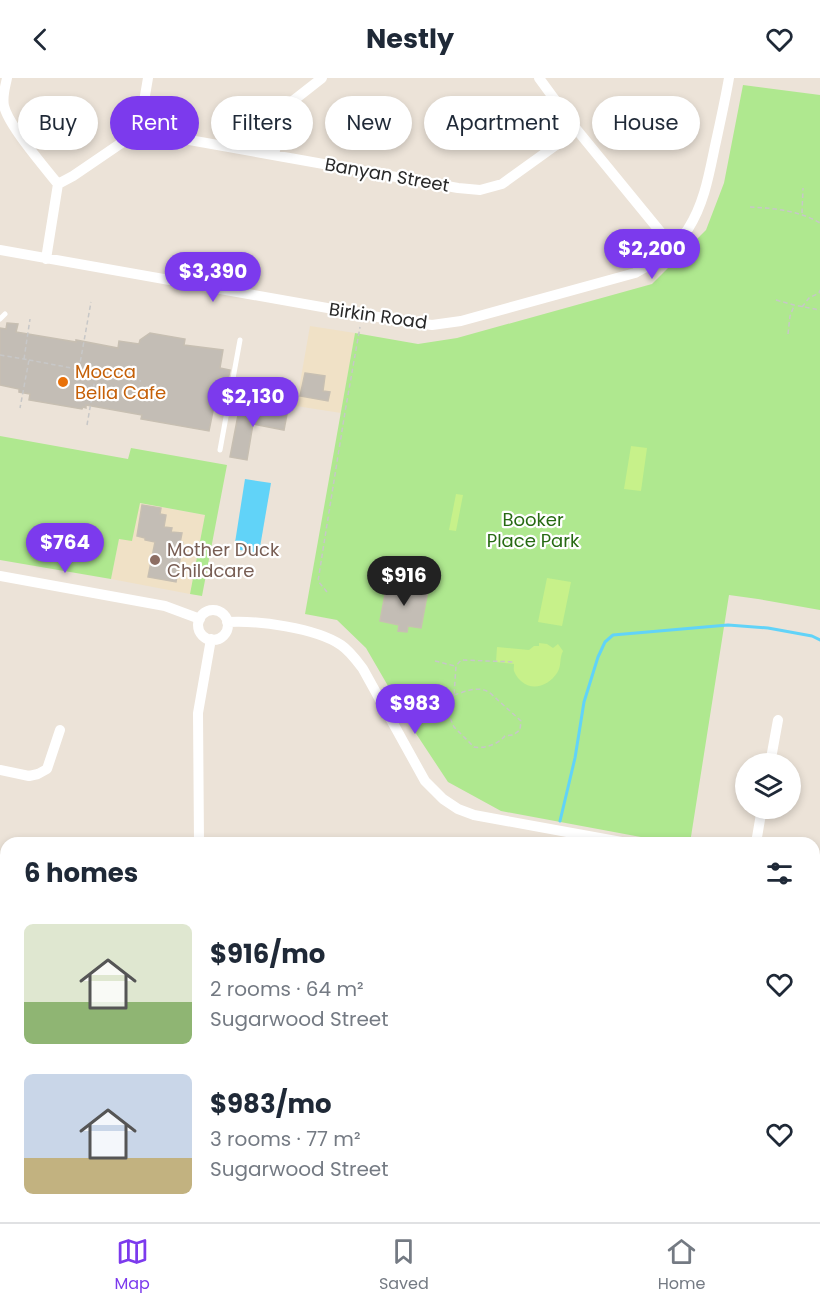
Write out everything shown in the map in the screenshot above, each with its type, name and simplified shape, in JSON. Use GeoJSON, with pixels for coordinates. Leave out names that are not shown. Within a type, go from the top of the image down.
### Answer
{"type":"FeatureCollection","features":[{"type":"Feature","properties":{"kind":"street"},"geometry":{"type":"LineString","coordinates":[[7,78],[3,98],[5,110],[58,184],[46,259]]}},
{"type":"Feature","properties":{"kind":"street"},"geometry":{"type":"LineString","coordinates":[[145,96],[148,78]]}},
{"type":"Feature","properties":{"kind":"street"},"geometry":{"type":"LineString","coordinates":[[274,154],[285,114],[294,100],[322,78]]}},
{"type":"Feature","properties":{"kind":"street","name":"Birkin Road"},"geometry":{"type":"LineString","coordinates":[[0,250],[395,320],[432,325],[461,321],[635,273],[654,263],[687,231],[698,209],[706,189],[729,78]]}},
{"type":"Feature","properties":{"kind":"street"},"geometry":{"type":"LineString","coordinates":[[541,79],[553,96]]}},
{"type":"Feature","properties":{"kind":"street"},"geometry":{"type":"LineString","coordinates":[[580,134],[672,246]]}},
{"type":"Feature","properties":{"kind":"street","name":"Banyan Street"},"geometry":{"type":"LineString","coordinates":[[199,141],[480,190],[502,184],[549,150]]}},
{"type":"Feature","properties":{"kind":"street"},"geometry":{"type":"LineString","coordinates":[[58,184],[111,150]]}},
{"type":"Feature","properties":{"kind":"street"},"geometry":{"type":"LineString","coordinates":[[0,576],[165,606],[200,619]]}},
{"type":"Feature","properties":{"kind":"street"},"geometry":{"type":"LineString","coordinates":[[213,610],[220,612],[227,622],[227,630],[222,636],[211,639],[201,633],[198,626],[200,619],[205,612],[213,610]]}},
{"type":"Feature","properties":{"kind":"street"},"geometry":{"type":"LineString","coordinates":[[227,622],[249,622],[306,631],[320,634],[341,645],[363,669],[425,781],[443,799],[458,809],[474,816],[593,837]]}},
{"type":"Feature","properties":{"kind":"street"},"geometry":{"type":"LineString","coordinates":[[200,837],[198,713],[211,639]]}},
{"type":"Feature","properties":{"kind":"street"},"geometry":{"type":"LineString","coordinates":[[772,753],[778,720]]}},
{"type":"Feature","properties":{"kind":"street"},"geometry":{"type":"LineString","coordinates":[[0,770],[29,776],[46,769],[60,730]]}},
{"type":"Feature","properties":{"kind":"street"},"geometry":{"type":"LineString","coordinates":[[757,837],[760,819]]}},
{"type":"Feature","properties":{"kind":"lane"},"geometry":{"type":"LineString","coordinates":[[0,319],[5,314]]}},
{"type":"Feature","properties":{"kind":"lane"},"geometry":{"type":"LineString","coordinates":[[220,450],[240,340]]}},
{"type":"Feature","properties":{"kind":"path"},"geometry":{"type":"LineString","coordinates":[[802,214],[803,188]]}},
{"type":"Feature","properties":{"kind":"path"},"geometry":{"type":"LineString","coordinates":[[750,207],[772,208],[802,214],[820,223]]}},
{"type":"Feature","properties":{"kind":"path"},"geometry":{"type":"LineString","coordinates":[[802,307],[809,298],[820,292]]}},
{"type":"Feature","properties":{"kind":"path"},"geometry":{"type":"LineString","coordinates":[[776,300],[820,310]]}},
{"type":"Feature","properties":{"kind":"path"},"geometry":{"type":"LineString","coordinates":[[79,370],[91,302]]}},
{"type":"Feature","properties":{"kind":"path"},"geometry":{"type":"LineString","coordinates":[[788,334],[794,305]]}},
{"type":"Feature","properties":{"kind":"path"},"geometry":{"type":"LineString","coordinates":[[24,359],[30,319]]}},
{"type":"Feature","properties":{"kind":"path"},"geometry":{"type":"LineString","coordinates":[[327,592],[318,580],[360,327]]}},
{"type":"Feature","properties":{"kind":"path"},"geometry":{"type":"LineString","coordinates":[[0,355],[141,381]]}},
{"type":"Feature","properties":{"kind":"path"},"geometry":{"type":"LineString","coordinates":[[20,408],[29,360]]}},
{"type":"Feature","properties":{"kind":"path"},"geometry":{"type":"LineString","coordinates":[[87,425],[96,373]]}},
{"type":"Feature","properties":{"kind":"path"},"geometry":{"type":"LineString","coordinates":[[454,695],[475,688],[489,692],[521,721],[520,730],[513,735],[505,736],[500,741],[486,747],[474,747],[454,727],[450,718],[456,666],[460,660],[515,662]]}},
{"type":"Feature","properties":{"kind":"path"},"geometry":{"type":"LineString","coordinates":[[435,661],[456,666]]}},
{"type":"Feature","properties":{"kind":"shaded area"},"geometry":{"type":"Polygon","coordinates":[[[310,326],[355,333],[341,413],[296,406],[310,326]]]}},
{"type":"Feature","properties":{"kind":"shaded area","name":"Mother Duck Childcare"},"geometry":{"type":"Polygon","coordinates":[[[139,503],[205,515],[190,594],[111,579],[119,538],[132,540],[139,503]]]}},
{"type":"Feature","properties":{"kind":"green space","name":"Booker Place Park"},"geometry":{"type":"Polygon","coordinates":[[[743,85],[820,95],[820,610],[729,595],[691,837],[641,837],[501,811],[448,782],[413,729],[366,648],[337,620],[305,614],[355,333],[418,344],[457,338],[652,284],[706,230],[724,183],[743,85]]]}},
{"type":"Feature","properties":{"kind":"green space"},"geometry":{"type":"Polygon","coordinates":[[[0,436],[128,459],[131,448],[227,465],[202,596],[190,594],[205,515],[140,503],[132,541],[119,539],[111,579],[0,560],[0,436]]]}},
{"type":"Feature","properties":{"kind":"green space"},"geometry":{"type":"Polygon","coordinates":[[[631,446],[647,448],[641,491],[624,489],[631,446]]]}},
{"type":"Feature","properties":{"kind":"green space"},"geometry":{"type":"Polygon","coordinates":[[[456,494],[463,495],[456,531],[449,530],[456,494]]]}},
{"type":"Feature","properties":{"kind":"green space"},"geometry":{"type":"Polygon","coordinates":[[[547,578],[571,582],[562,626],[538,622],[547,578]]]}},
{"type":"Feature","properties":{"kind":"green space"},"geometry":{"type":"Polygon","coordinates":[[[539,643],[553,648],[558,644],[563,651],[559,670],[545,684],[531,686],[526,684],[516,675],[514,664],[496,662],[497,647],[529,650],[534,646],[539,646],[539,643]]]}},
{"type":"Feature","properties":{"kind":"water"},"geometry":{"type":"Polygon","coordinates":[[[245,479],[271,483],[259,553],[234,549],[245,479]]]}},
{"type":"Feature","properties":{"kind":"building"},"geometry":{"type":"Polygon","coordinates":[[[7,323],[18,324],[16,332],[118,348],[119,341],[139,344],[140,340],[150,333],[185,339],[184,345],[223,350],[220,368],[230,370],[225,396],[222,395],[220,407],[214,406],[209,431],[141,419],[142,415],[86,405],[86,408],[82,409],[29,400],[30,394],[0,385],[0,328],[6,329],[7,323]]]}},
{"type":"Feature","properties":{"kind":"building"},"geometry":{"type":"Polygon","coordinates":[[[305,373],[325,376],[323,391],[330,392],[328,401],[300,396],[305,373]]]}},
{"type":"Feature","properties":{"kind":"building"},"geometry":{"type":"Polygon","coordinates":[[[240,405],[287,414],[284,430],[253,424],[247,460],[230,457],[240,405]]]}},
{"type":"Feature","properties":{"kind":"building"},"geometry":{"type":"Polygon","coordinates":[[[142,505],[161,508],[160,514],[166,515],[164,527],[172,528],[171,532],[182,533],[180,543],[183,543],[176,582],[148,577],[155,542],[137,536],[142,505]]]}},
{"type":"Feature","properties":{"kind":"building"},"geometry":{"type":"Polygon","coordinates":[[[395,584],[428,590],[421,628],[408,626],[407,632],[398,631],[399,625],[380,621],[386,589],[394,591],[395,584]]]}},
{"type":"Feature","properties":{"kind":"waterway"},"geometry":{"type":"LineString","coordinates":[[560,821],[575,758],[584,702],[598,657],[605,642],[613,635],[728,625],[768,628],[812,636],[820,640]]}},
{"type":"Feature","properties":{"kind":"place","name":"Mocca Bella Cafe"},"geometry":{"type":"Point","coordinates":[63,382]}},
{"type":"Feature","properties":{"kind":"place","name":"Mother Duck Childcare"},"geometry":{"type":"Point","coordinates":[155,560]}}]}
